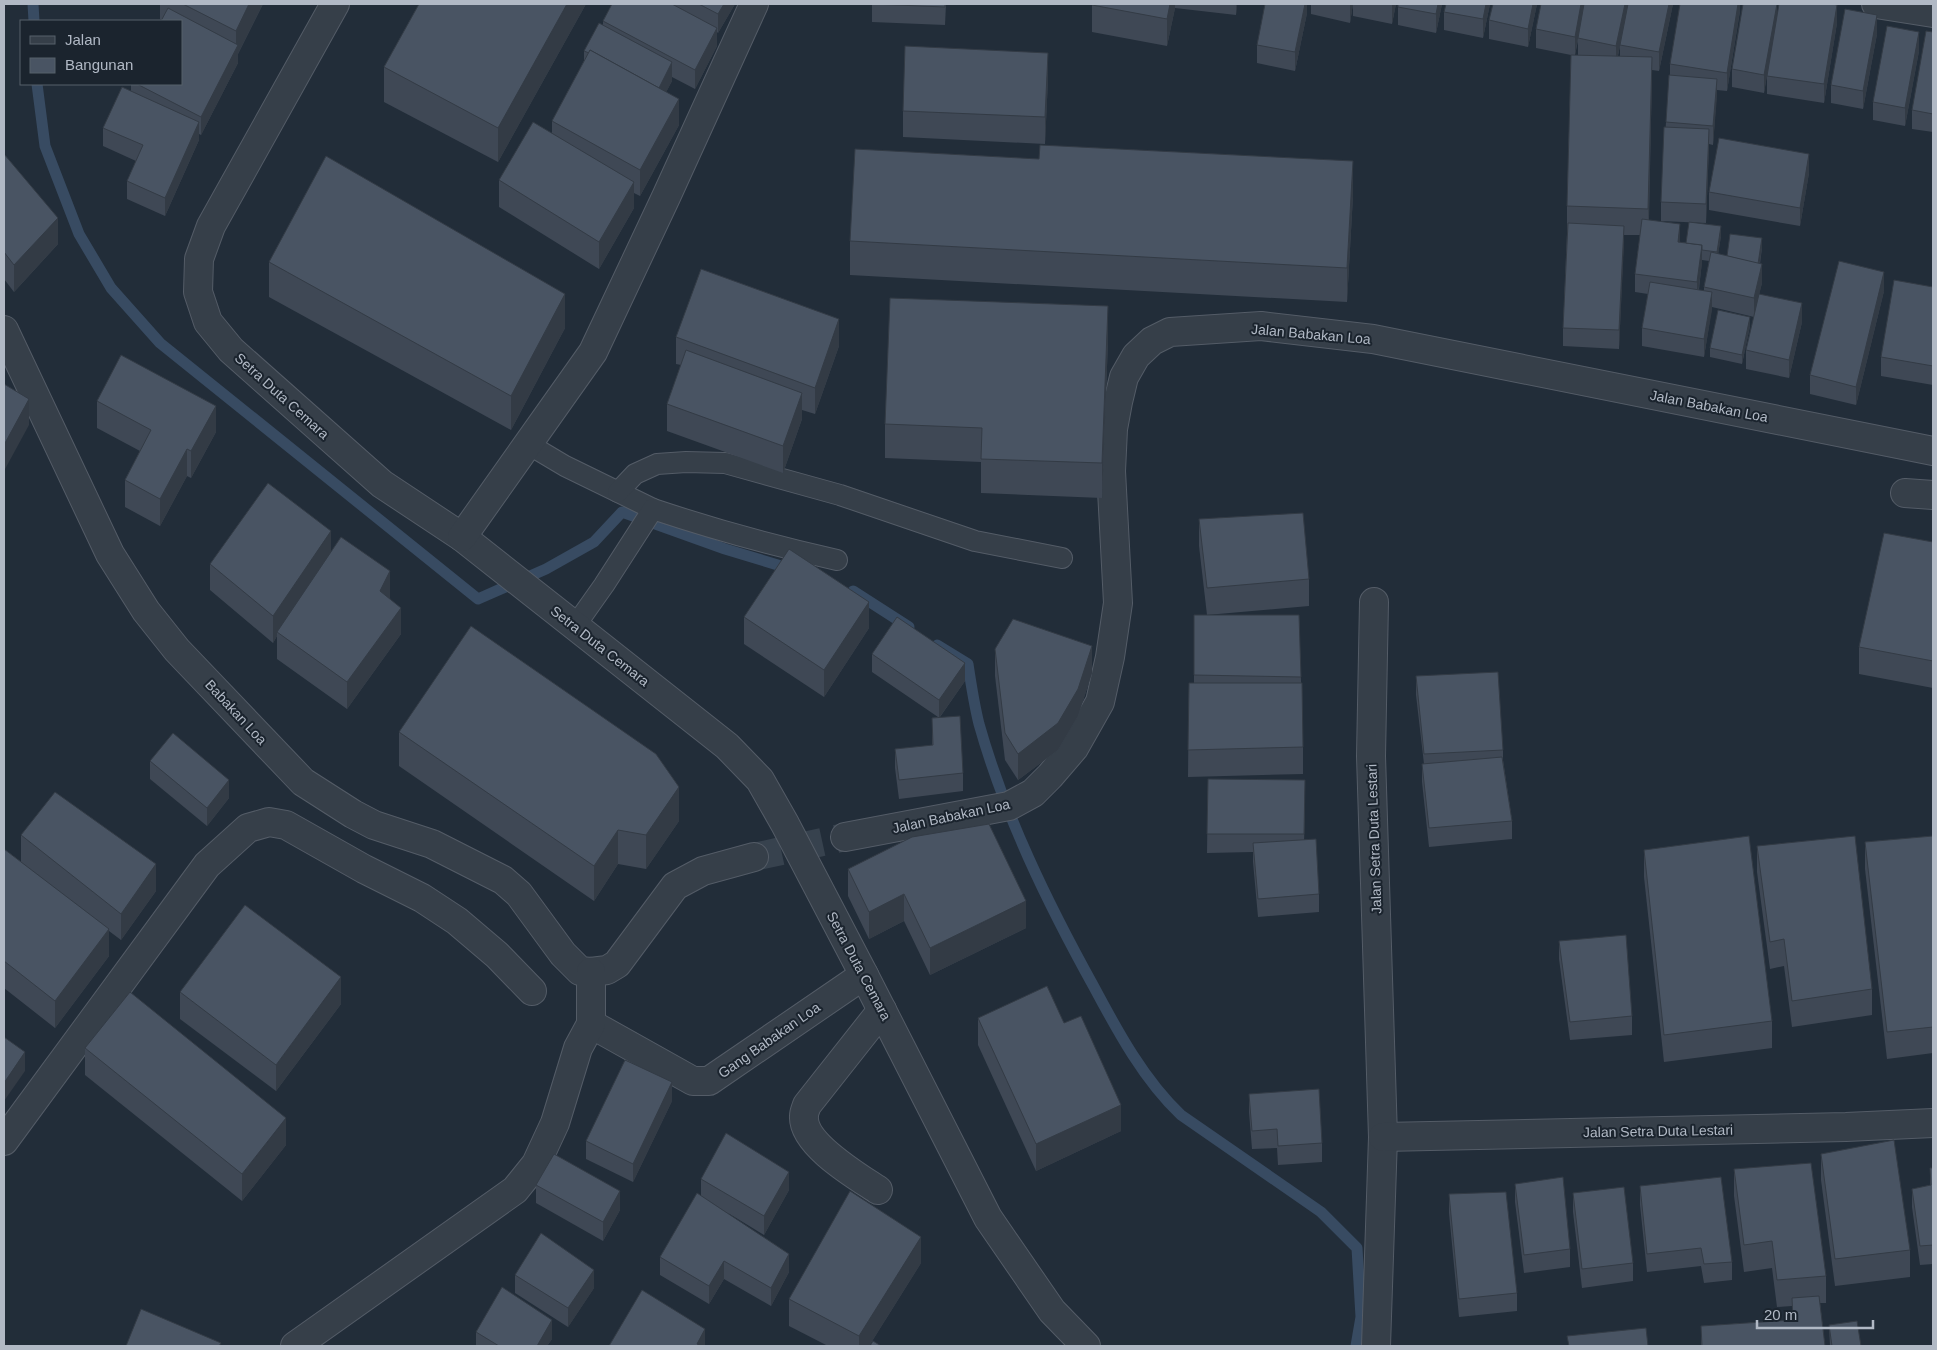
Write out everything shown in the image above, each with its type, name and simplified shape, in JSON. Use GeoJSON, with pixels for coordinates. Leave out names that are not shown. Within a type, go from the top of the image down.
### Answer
{"type":"FeatureCollection","features":[{"type":"Feature","properties":{"kind":"street","name":"Setra Duta Cemara"},"geometry":{"type":"LineString","coordinates":[[335,4],[211,226],[199,259],[198,292],[208,322],[231,350],[382,484],[462,538],[575,626],[727,746],[760,780],[864,975],[988,1218],[1052,1311],[1086,1346]]}},
{"type":"Feature","properties":{"kind":"street"},"geometry":{"type":"LineString","coordinates":[[462,538],[593,352],[754,4]]}},
{"type":"Feature","properties":{"kind":"street"},"geometry":{"type":"LineString","coordinates":[[1876,4],[1932,10]]}},
{"type":"Feature","properties":{"kind":"street","name":"Jalan Babakan Loa"},"geometry":{"type":"LineString","coordinates":[[845,837],[1009,806],[1033,793],[1074,748],[1100,702],[1110,657],[1118,603],[1111,471],[1118,402],[1124,377],[1136,356],[1152,341],[1170,332],[1261,326],[1373,339],[1933,451]]}},
{"type":"Feature","properties":{"kind":"street","name":"Babakan Loa"},"geometry":{"type":"LineString","coordinates":[[4,330],[110,554],[146,610],[177,650],[302,782],[352,814],[374,825],[432,844],[503,880],[519,894],[563,954],[580,971],[591,972]]}},
{"type":"Feature","properties":{"kind":"street"},"geometry":{"type":"LineString","coordinates":[[1905,493],[1933,495]]}},
{"type":"Feature","properties":{"kind":"street","name":"Jalan Setra Duta Lestari"},"geometry":{"type":"LineString","coordinates":[[1374,602],[1371,756],[1383,1137],[1376,1346]]}},
{"type":"Feature","properties":{"kind":"street"},"geometry":{"type":"LineString","coordinates":[[4,1141],[208,865],[248,828],[269,822],[286,825],[364,869],[422,898],[457,921],[497,955],[532,991]]}},
{"type":"Feature","properties":{"kind":"street"},"geometry":{"type":"LineString","coordinates":[[295,1346],[515,1190],[536,1164],[555,1123],[578,1048],[591,1024],[591,972],[607,970],[618,964],[675,886],[703,871],[754,857]]}},
{"type":"Feature","properties":{"kind":"street","name":"Gang Babakan Loa"},"geometry":{"type":"LineString","coordinates":[[591,1024],[693,1081],[709,1081],[864,975]]}},
{"type":"Feature","properties":{"kind":"street"},"geometry":{"type":"LineString","coordinates":[[878,1190],[841,1165],[813,1140],[804,1117],[807,1105],[882,1010]]}},
{"type":"Feature","properties":{"kind":"street","name":"Jalan Setra Duta Lestari"},"geometry":{"type":"LineString","coordinates":[[1383,1137],[1836,1127],[1933,1123]]}},
{"type":"Feature","properties":{"kind":"lane"},"geometry":{"type":"LineString","coordinates":[[528,444],[565,466],[653,509],[728,533],[837,560]]}},
{"type":"Feature","properties":{"kind":"lane"},"geometry":{"type":"LineString","coordinates":[[618,492],[635,474],[657,464],[686,462],[725,463],[840,495],[975,541],[1062,558]]}},
{"type":"Feature","properties":{"kind":"lane"},"geometry":{"type":"LineString","coordinates":[[575,626],[653,509]]}},
{"type":"Feature","properties":{"kind":"building"},"geometry":{"type":"Polygon","coordinates":[[[183,4],[249,4],[236,31],[183,4]]]}},
{"type":"Feature","properties":{"kind":"building"},"geometry":{"type":"Polygon","coordinates":[[[419,4],[567,4],[498,128],[384,67],[419,4]]]}},
{"type":"Feature","properties":{"kind":"building"},"geometry":{"type":"Polygon","coordinates":[[[612,4],[672,4],[717,28],[695,70],[603,21],[612,4]]]}},
{"type":"Feature","properties":{"kind":"building"},"geometry":{"type":"Polygon","coordinates":[[[699,4],[724,4],[718,14],[699,4]]]}},
{"type":"Feature","properties":{"kind":"building"},"geometry":{"type":"Polygon","coordinates":[[[872,4],[945,4],[945,7],[872,4]]]}},
{"type":"Feature","properties":{"kind":"building"},"geometry":{"type":"Polygon","coordinates":[[[1092,4],[1170,4],[1167,19],[1092,4]]]}},
{"type":"Feature","properties":{"kind":"building"},"geometry":{"type":"Polygon","coordinates":[[[1265,4],[1305,4],[1295,52],[1257,45],[1265,4]]]}},
{"type":"Feature","properties":{"kind":"building"},"geometry":{"type":"Polygon","coordinates":[[[1398,4],[1438,4],[1436,14],[1398,7],[1398,4]]]}},
{"type":"Feature","properties":{"kind":"building"},"geometry":{"type":"Polygon","coordinates":[[[1446,4],[1486,4],[1483,19],[1444,12],[1446,4]]]}},
{"type":"Feature","properties":{"kind":"building"},"geometry":{"type":"Polygon","coordinates":[[[1493,4],[1533,4],[1528,29],[1489,20],[1493,4]]]}},
{"type":"Feature","properties":{"kind":"building"},"geometry":{"type":"Polygon","coordinates":[[[1541,4],[1581,4],[1575,37],[1536,29],[1541,4]]]}},
{"type":"Feature","properties":{"kind":"building"},"geometry":{"type":"Polygon","coordinates":[[[1584,4],[1625,4],[1616,46],[1578,38],[1584,4]]]}},
{"type":"Feature","properties":{"kind":"building"},"geometry":{"type":"Polygon","coordinates":[[[1628,4],[1669,4],[1659,52],[1620,45],[1628,4]]]}},
{"type":"Feature","properties":{"kind":"building"},"geometry":{"type":"Polygon","coordinates":[[[1680,4],[1738,4],[1727,73],[1670,64],[1680,4]]]}},
{"type":"Feature","properties":{"kind":"building"},"geometry":{"type":"Polygon","coordinates":[[[1743,4],[1777,4],[1764,75],[1732,69],[1743,4]]]}},
{"type":"Feature","properties":{"kind":"building"},"geometry":{"type":"Polygon","coordinates":[[[1779,4],[1837,5],[1824,84],[1767,76],[1779,4]]]}},
{"type":"Feature","properties":{"kind":"building"},"geometry":{"type":"Polygon","coordinates":[[[168,8],[238,45],[201,117],[139,85],[182,85],[182,20],[162,20],[168,8]]]}},
{"type":"Feature","properties":{"kind":"building"},"geometry":{"type":"Polygon","coordinates":[[[1845,9],[1877,15],[1863,91],[1831,85],[1845,9]]]}},
{"type":"Feature","properties":{"kind":"building"},"geometry":{"type":"Polygon","coordinates":[[[599,23],[672,62],[659,88],[590,50],[589,53],[584,51],[599,23]]]}},
{"type":"Feature","properties":{"kind":"building"},"geometry":{"type":"Polygon","coordinates":[[[1887,26],[1919,32],[1905,108],[1873,102],[1887,26]]]}},
{"type":"Feature","properties":{"kind":"building"},"geometry":{"type":"Polygon","coordinates":[[[1926,31],[1933,32],[1933,114],[1912,110],[1926,31]]]}},
{"type":"Feature","properties":{"kind":"building"},"geometry":{"type":"Polygon","coordinates":[[[905,46],[1048,53],[1045,117],[903,111],[905,46]]]}},
{"type":"Feature","properties":{"kind":"building"},"geometry":{"type":"Polygon","coordinates":[[[590,50],[679,99],[640,170],[552,121],[590,50]]]}},
{"type":"Feature","properties":{"kind":"building"},"geometry":{"type":"Polygon","coordinates":[[[1571,55],[1652,57],[1648,209],[1567,206],[1571,55]]]}},
{"type":"Feature","properties":{"kind":"building"},"geometry":{"type":"Polygon","coordinates":[[[1669,75],[1717,79],[1713,126],[1666,122],[1669,75]]]}},
{"type":"Feature","properties":{"kind":"building"},"geometry":{"type":"Polygon","coordinates":[[[122,87],[199,122],[165,198],[127,181],[143,145],[103,128],[122,87]]]}},
{"type":"Feature","properties":{"kind":"building"},"geometry":{"type":"Polygon","coordinates":[[[533,122],[634,182],[599,242],[499,180],[533,122]]]}},
{"type":"Feature","properties":{"kind":"building"},"geometry":{"type":"Polygon","coordinates":[[[1664,127],[1709,129],[1706,204],[1661,202],[1664,127]]]}},
{"type":"Feature","properties":{"kind":"building"},"geometry":{"type":"Polygon","coordinates":[[[1719,138],[1809,154],[1800,208],[1709,192],[1719,138]]]}},
{"type":"Feature","properties":{"kind":"building"},"geometry":{"type":"Polygon","coordinates":[[[1040,145],[1353,161],[1347,268],[850,241],[855,149],[1039,159],[1040,145]]]}},
{"type":"Feature","properties":{"kind":"building"},"geometry":{"type":"Polygon","coordinates":[[[4,154],[58,218],[14,265],[4,252],[4,154]]]}},
{"type":"Feature","properties":{"kind":"building"},"geometry":{"type":"Polygon","coordinates":[[[326,156],[565,294],[511,396],[269,262],[326,156]]]}},
{"type":"Feature","properties":{"kind":"building"},"geometry":{"type":"Polygon","coordinates":[[[1642,219],[1680,224],[1678,242],[1702,245],[1697,282],[1635,274],[1642,219]]]}},
{"type":"Feature","properties":{"kind":"building"},"geometry":{"type":"Polygon","coordinates":[[[1689,222],[1721,226],[1717,252],[1702,250],[1702,245],[1686,243],[1689,222]]]}},
{"type":"Feature","properties":{"kind":"building"},"geometry":{"type":"Polygon","coordinates":[[[1568,223],[1624,226],[1619,330],[1563,328],[1568,223]]]}},
{"type":"Feature","properties":{"kind":"building"},"geometry":{"type":"Polygon","coordinates":[[[1730,234],[1762,238],[1758,264],[1727,256],[1730,234]]]}},
{"type":"Feature","properties":{"kind":"building"},"geometry":{"type":"Polygon","coordinates":[[[1711,252],[1762,264],[1754,298],[1704,287],[1711,252]]]}},
{"type":"Feature","properties":{"kind":"building"},"geometry":{"type":"Polygon","coordinates":[[[1839,261],[1884,272],[1856,387],[1810,375],[1839,261]]]}},
{"type":"Feature","properties":{"kind":"building"},"geometry":{"type":"Polygon","coordinates":[[[701,269],[839,319],[815,388],[676,337],[701,269]]]}},
{"type":"Feature","properties":{"kind":"building"},"geometry":{"type":"Polygon","coordinates":[[[1894,280],[1933,287],[1933,366],[1881,357],[1894,280]]]}},
{"type":"Feature","properties":{"kind":"building"},"geometry":{"type":"Polygon","coordinates":[[[1650,282],[1712,292],[1704,339],[1642,328],[1650,282]]]}},
{"type":"Feature","properties":{"kind":"building"},"geometry":{"type":"Polygon","coordinates":[[[1759,294],[1802,303],[1789,360],[1746,350],[1759,294]]]}},
{"type":"Feature","properties":{"kind":"building"},"geometry":{"type":"Polygon","coordinates":[[[890,298],[1108,306],[1102,463],[981,459],[982,428],[885,424],[890,298]]]}},
{"type":"Feature","properties":{"kind":"building"},"geometry":{"type":"Polygon","coordinates":[[[1718,310],[1750,317],[1742,355],[1710,348],[1718,310]]]}},
{"type":"Feature","properties":{"kind":"building"},"geometry":{"type":"Polygon","coordinates":[[[686,350],[802,393],[783,446],[667,404],[686,350]]]}},
{"type":"Feature","properties":{"kind":"building"},"geometry":{"type":"Polygon","coordinates":[[[121,355],[216,406],[191,451],[187,449],[160,499],[125,480],[151,430],[97,401],[121,355]]]}},
{"type":"Feature","properties":{"kind":"building"},"geometry":{"type":"Polygon","coordinates":[[[4,384],[29,399],[4,445],[4,384]]]}},
{"type":"Feature","properties":{"kind":"building"},"geometry":{"type":"Polygon","coordinates":[[[268,483],[331,531],[273,616],[210,564],[268,483]]]}},
{"type":"Feature","properties":{"kind":"building"},"geometry":{"type":"Polygon","coordinates":[[[1303,513],[1309,579],[1207,588],[1199,519],[1303,513]]]}},
{"type":"Feature","properties":{"kind":"building"},"geometry":{"type":"Polygon","coordinates":[[[1884,533],[1933,542],[1933,661],[1859,647],[1884,533]]]}},
{"type":"Feature","properties":{"kind":"building"},"geometry":{"type":"Polygon","coordinates":[[[341,537],[390,571],[380,591],[401,608],[347,682],[277,632],[341,537]]]}},
{"type":"Feature","properties":{"kind":"building"},"geometry":{"type":"Polygon","coordinates":[[[789,549],[869,602],[824,670],[744,617],[789,549]]]}},
{"type":"Feature","properties":{"kind":"building"},"geometry":{"type":"Polygon","coordinates":[[[1194,615],[1299,615],[1301,677],[1194,675],[1194,615]]]}},
{"type":"Feature","properties":{"kind":"building"},"geometry":{"type":"Polygon","coordinates":[[[897,617],[965,663],[939,700],[872,654],[897,617]]]}},
{"type":"Feature","properties":{"kind":"building"},"geometry":{"type":"Polygon","coordinates":[[[1013,619],[1092,646],[1078,689],[1058,723],[1018,754],[1005,733],[995,649],[1013,619]]]}},
{"type":"Feature","properties":{"kind":"building"},"geometry":{"type":"Polygon","coordinates":[[[471,626],[656,754],[679,787],[646,835],[618,830],[594,866],[399,732],[471,626]]]}},
{"type":"Feature","properties":{"kind":"building"},"geometry":{"type":"Polygon","coordinates":[[[1498,672],[1503,750],[1424,754],[1416,676],[1498,672]]]}},
{"type":"Feature","properties":{"kind":"building"},"geometry":{"type":"Polygon","coordinates":[[[1189,683],[1302,683],[1303,747],[1188,750],[1189,683]]]}},
{"type":"Feature","properties":{"kind":"building"},"geometry":{"type":"Polygon","coordinates":[[[960,716],[963,773],[899,780],[895,749],[933,745],[932,718],[960,716]]]}},
{"type":"Feature","properties":{"kind":"building"},"geometry":{"type":"Polygon","coordinates":[[[173,733],[229,780],[207,808],[150,761],[173,733]]]}},
{"type":"Feature","properties":{"kind":"building"},"geometry":{"type":"Polygon","coordinates":[[[1502,757],[1512,821],[1429,828],[1422,764],[1502,757]]]}},
{"type":"Feature","properties":{"kind":"building"},"geometry":{"type":"Polygon","coordinates":[[[1208,779],[1305,780],[1304,834],[1207,834],[1208,779]]]}},
{"type":"Feature","properties":{"kind":"building"},"geometry":{"type":"Polygon","coordinates":[[[55,792],[156,864],[121,914],[21,835],[55,792]]]}},
{"type":"Feature","properties":{"kind":"building"},"geometry":{"type":"Polygon","coordinates":[[[989,824],[1026,901],[930,948],[904,894],[869,912],[848,869],[912,837],[989,824]]]}},
{"type":"Feature","properties":{"kind":"building"},"geometry":{"type":"Polygon","coordinates":[[[1749,836],[1772,1021],[1664,1035],[1644,850],[1749,836]]]}},
{"type":"Feature","properties":{"kind":"building"},"geometry":{"type":"Polygon","coordinates":[[[1855,836],[1872,989],[1792,1001],[1784,939],[1770,942],[1757,846],[1855,836]]]}},
{"type":"Feature","properties":{"kind":"building"},"geometry":{"type":"Polygon","coordinates":[[[1933,836],[1933,1027],[1887,1032],[1865,842],[1933,836]]]}},
{"type":"Feature","properties":{"kind":"building"},"geometry":{"type":"Polygon","coordinates":[[[1316,839],[1319,894],[1258,899],[1253,843],[1316,839]]]}},
{"type":"Feature","properties":{"kind":"building"},"geometry":{"type":"Polygon","coordinates":[[[4,849],[109,929],[55,1001],[4,961],[4,849]]]}},
{"type":"Feature","properties":{"kind":"building"},"geometry":{"type":"Polygon","coordinates":[[[245,905],[341,977],[276,1065],[180,992],[245,905]]]}},
{"type":"Feature","properties":{"kind":"building"},"geometry":{"type":"Polygon","coordinates":[[[1626,935],[1632,1016],[1570,1022],[1559,941],[1626,935]]]}},
{"type":"Feature","properties":{"kind":"building"},"geometry":{"type":"Polygon","coordinates":[[[1047,986],[1064,1023],[1081,1016],[1121,1105],[1036,1144],[978,1018],[1047,986]]]}},
{"type":"Feature","properties":{"kind":"building"},"geometry":{"type":"Polygon","coordinates":[[[130,992],[286,1118],[242,1174],[85,1048],[130,992]]]}},
{"type":"Feature","properties":{"kind":"building"},"geometry":{"type":"Polygon","coordinates":[[[4,1037],[25,1052],[4,1083],[4,1037]]]}},
{"type":"Feature","properties":{"kind":"building"},"geometry":{"type":"Polygon","coordinates":[[[625,1060],[672,1082],[633,1164],[586,1141],[625,1060]]]}},
{"type":"Feature","properties":{"kind":"building"},"geometry":{"type":"Polygon","coordinates":[[[1319,1089],[1322,1143],[1278,1146],[1277,1129],[1252,1131],[1249,1094],[1319,1089]]]}},
{"type":"Feature","properties":{"kind":"building"},"geometry":{"type":"Polygon","coordinates":[[[726,1133],[789,1172],[764,1216],[701,1179],[726,1133]]]}},
{"type":"Feature","properties":{"kind":"building"},"geometry":{"type":"Polygon","coordinates":[[[1894,1140],[1910,1250],[1835,1259],[1821,1154],[1894,1140]]]}},
{"type":"Feature","properties":{"kind":"building"},"geometry":{"type":"Polygon","coordinates":[[[554,1154],[620,1191],[603,1222],[536,1185],[554,1154]]]}},
{"type":"Feature","properties":{"kind":"building"},"geometry":{"type":"Polygon","coordinates":[[[1811,1163],[1826,1276],[1777,1280],[1772,1241],[1744,1245],[1734,1169],[1811,1163]]]}},
{"type":"Feature","properties":{"kind":"building"},"geometry":{"type":"Polygon","coordinates":[[[1930,1168],[1933,1168],[1933,1245],[1920,1246],[1912,1189],[1931,1185],[1930,1168]]]}},
{"type":"Feature","properties":{"kind":"building"},"geometry":{"type":"Polygon","coordinates":[[[1563,1177],[1570,1249],[1524,1255],[1515,1184],[1563,1177]]]}},
{"type":"Feature","properties":{"kind":"building"},"geometry":{"type":"Polygon","coordinates":[[[1721,1177],[1732,1262],[1704,1264],[1701,1248],[1647,1254],[1640,1186],[1721,1177]]]}},
{"type":"Feature","properties":{"kind":"building"},"geometry":{"type":"Polygon","coordinates":[[[1624,1187],[1633,1263],[1582,1269],[1573,1193],[1624,1187]]]}},
{"type":"Feature","properties":{"kind":"building"},"geometry":{"type":"Polygon","coordinates":[[[850,1191],[921,1237],[859,1336],[789,1299],[850,1191]]]}},
{"type":"Feature","properties":{"kind":"building"},"geometry":{"type":"Polygon","coordinates":[[[1506,1192],[1517,1293],[1459,1299],[1449,1194],[1506,1192]]]}},
{"type":"Feature","properties":{"kind":"building"},"geometry":{"type":"Polygon","coordinates":[[[697,1193],[789,1254],[771,1288],[724,1261],[709,1286],[660,1257],[697,1193]]]}},
{"type":"Feature","properties":{"kind":"building"},"geometry":{"type":"Polygon","coordinates":[[[541,1233],[594,1270],[568,1308],[515,1275],[541,1233]]]}},
{"type":"Feature","properties":{"kind":"building"},"geometry":{"type":"Polygon","coordinates":[[[502,1287],[552,1320],[537,1346],[499,1346],[476,1332],[502,1287]]]}},
{"type":"Feature","properties":{"kind":"building"},"geometry":{"type":"Polygon","coordinates":[[[642,1290],[705,1329],[697,1344],[702,1346],[609,1346],[642,1290]]]}},
{"type":"Feature","properties":{"kind":"building"},"geometry":{"type":"Polygon","coordinates":[[[1819,1296],[1825,1346],[1702,1346],[1701,1326],[1793,1320],[1792,1298],[1819,1296]]]}},
{"type":"Feature","properties":{"kind":"building"},"geometry":{"type":"Polygon","coordinates":[[[141,1309],[221,1343],[219,1346],[126,1346],[141,1309]]]}},
{"type":"Feature","properties":{"kind":"building"},"geometry":{"type":"Polygon","coordinates":[[[1857,1321],[1861,1346],[1832,1346],[1829,1325],[1857,1321]]]}},
{"type":"Feature","properties":{"kind":"building"},"geometry":{"type":"Polygon","coordinates":[[[1646,1328],[1648,1346],[1569,1346],[1567,1336],[1646,1328]]]}},
{"type":"Feature","properties":{"kind":"building"},"geometry":{"type":"Polygon","coordinates":[[[873,1341],[881,1346],[870,1346],[873,1341]]]}},
{"type":"Feature","properties":{"kind":"waterway"},"geometry":{"type":"LineString","coordinates":[[33,4],[34,20]]}},
{"type":"Feature","properties":{"kind":"waterway"},"geometry":{"type":"LineString","coordinates":[[37,85],[45,146],[79,234],[111,288],[160,343],[478,599],[546,569],[594,542],[622,512],[725,549],[791,569]]}},
{"type":"Feature","properties":{"kind":"waterway"},"geometry":{"type":"LineString","coordinates":[[853,591],[909,627]]}},
{"type":"Feature","properties":{"kind":"waterway"},"geometry":{"type":"LineString","coordinates":[[937,645],[968,664],[979,724],[1001,792],[1029,859],[1077,956],[1122,1038],[1155,1087],[1181,1115],[1321,1212],[1357,1248],[1361,1317],[1356,1346]]}},
{"type":"Feature","properties":{"kind":"tunnel"},"geometry":{"type":"LineString","coordinates":[[754,857],[845,837]]}}]}
